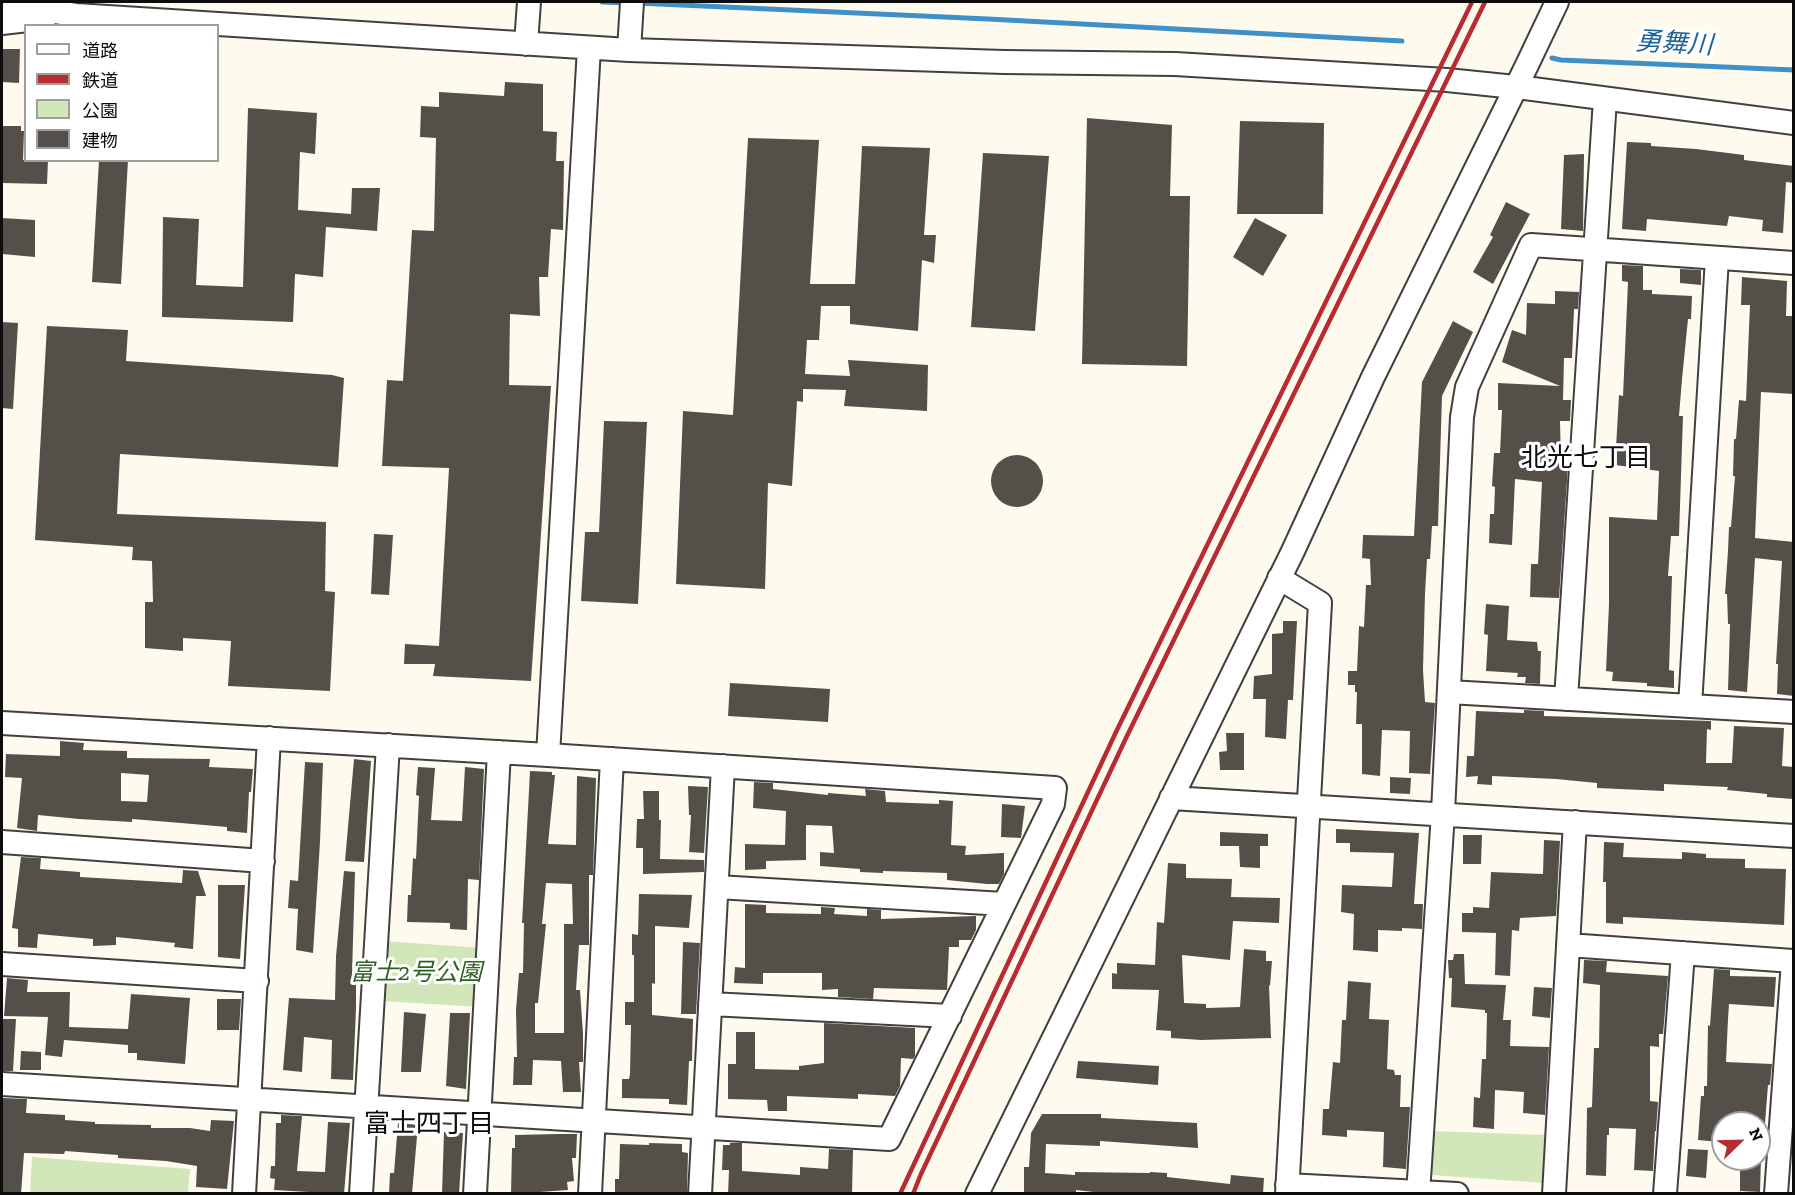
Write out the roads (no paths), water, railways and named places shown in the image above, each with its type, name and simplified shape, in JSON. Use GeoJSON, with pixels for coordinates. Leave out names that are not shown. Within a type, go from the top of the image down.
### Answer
{"type":"FeatureCollection","features":[{"type":"Feature","properties":{"kind":"street"},"geometry":{"type":"LineString","coordinates":[[977,1194],[1279,578],[1373,376],[1557,2]]}},
{"type":"Feature","properties":{"kind":"street"},"geometry":{"type":"LineString","coordinates":[[2,3],[76,15],[216,24]]}},
{"type":"Feature","properties":{"kind":"street"},"geometry":{"type":"LineString","coordinates":[[526,44],[529,6]]}},
{"type":"Feature","properties":{"kind":"street"},"geometry":{"type":"LineString","coordinates":[[629,50],[632,8]]}},
{"type":"Feature","properties":{"kind":"street"},"geometry":{"type":"LineString","coordinates":[[2,23],[76,15]]}},
{"type":"Feature","properties":{"kind":"street"},"geometry":{"type":"LineString","coordinates":[[219,24],[629,50],[992,62],[1175,64],[1447,80],[1794,123]]}},
{"type":"Feature","properties":{"kind":"street"},"geometry":{"type":"LineString","coordinates":[[548,754],[589,48]]}},
{"type":"Feature","properties":{"kind":"street"},"geometry":{"type":"LineString","coordinates":[[1566,699],[1605,99]]}},
{"type":"Feature","properties":{"kind":"street"},"geometry":{"type":"LineString","coordinates":[[1418,1192],[1443,813],[1462,417],[1467,387],[1531,245],[1794,263]]}},
{"type":"Feature","properties":{"kind":"street"},"geometry":{"type":"LineString","coordinates":[[1690,706],[1717,258]]}},
{"type":"Feature","properties":{"kind":"street"},"geometry":{"type":"LineString","coordinates":[[1279,578],[1320,603],[1287,1189],[1457,1194]]}},
{"type":"Feature","properties":{"kind":"street"},"geometry":{"type":"LineString","coordinates":[[1449,692],[1794,712]]}},
{"type":"Feature","properties":{"kind":"street"},"geometry":{"type":"LineString","coordinates":[[2,723],[548,754],[1054,789],[1053,804],[889,1139],[2,1084]]}},
{"type":"Feature","properties":{"kind":"street"},"geometry":{"type":"LineString","coordinates":[[244,1194],[269,738]]}},
{"type":"Feature","properties":{"kind":"street"},"geometry":{"type":"LineString","coordinates":[[361,1194],[387,745]]}},
{"type":"Feature","properties":{"kind":"street"},"geometry":{"type":"LineString","coordinates":[[475,1194],[499,752]]}},
{"type":"Feature","properties":{"kind":"street"},"geometry":{"type":"LineString","coordinates":[[590,1194],[612,759]]}},
{"type":"Feature","properties":{"kind":"street"},"geometry":{"type":"LineString","coordinates":[[700,1194],[723,766]]}},
{"type":"Feature","properties":{"kind":"street"},"geometry":{"type":"LineString","coordinates":[[1171,798],[1794,836]]}},
{"type":"Feature","properties":{"kind":"street"},"geometry":{"type":"LineString","coordinates":[[1554,1194],[1575,822]]}},
{"type":"Feature","properties":{"kind":"street"},"geometry":{"type":"LineString","coordinates":[[2,842],[263,861]]}},
{"type":"Feature","properties":{"kind":"street"},"geometry":{"type":"LineString","coordinates":[[717,887],[1004,904]]}},
{"type":"Feature","properties":{"kind":"street"},"geometry":{"type":"LineString","coordinates":[[1568,945],[1793,961],[1776,1194]]}},
{"type":"Feature","properties":{"kind":"street"},"geometry":{"type":"LineString","coordinates":[[1665,1194],[1683,953]]}},
{"type":"Feature","properties":{"kind":"street"},"geometry":{"type":"LineString","coordinates":[[2,964],[256,981]]}},
{"type":"Feature","properties":{"kind":"street"},"geometry":{"type":"LineString","coordinates":[[710,1004],[950,1016]]}},
{"type":"Feature","properties":{"kind":"waterway","name":"勇舞川"},"geometry":{"type":"LineString","coordinates":[[602,2],[628,3]]}},
{"type":"Feature","properties":{"kind":"waterway","name":"勇舞川"},"geometry":{"type":"LineString","coordinates":[[637,3],[1402,41]]}},
{"type":"Feature","properties":{"kind":"waterway","name":"勇舞川"},"geometry":{"type":"LineString","coordinates":[[1552,58],[1794,70]]}},
{"type":"Feature","properties":{"kind":"railway"},"geometry":{"type":"LineString","coordinates":[[900,1194],[1116,732],[1472,2]]}},
{"type":"Feature","properties":{"kind":"railway"},"geometry":{"type":"LineString","coordinates":[[913,1194],[1126,738],[1485,2]]}},
{"type":"Feature","properties":{"kind":"district","name":"北光七丁目"},"geometry":{"type":"Point","coordinates":[1586,459]}},
{"type":"Feature","properties":{"kind":"district","name":"富士四丁目"},"geometry":{"type":"Point","coordinates":[429,1125]}},
{"type":"Feature","properties":{"kind":"park label","name":"富士2号公園"},"geometry":{"type":"Point","coordinates":[416,973]}}]}
